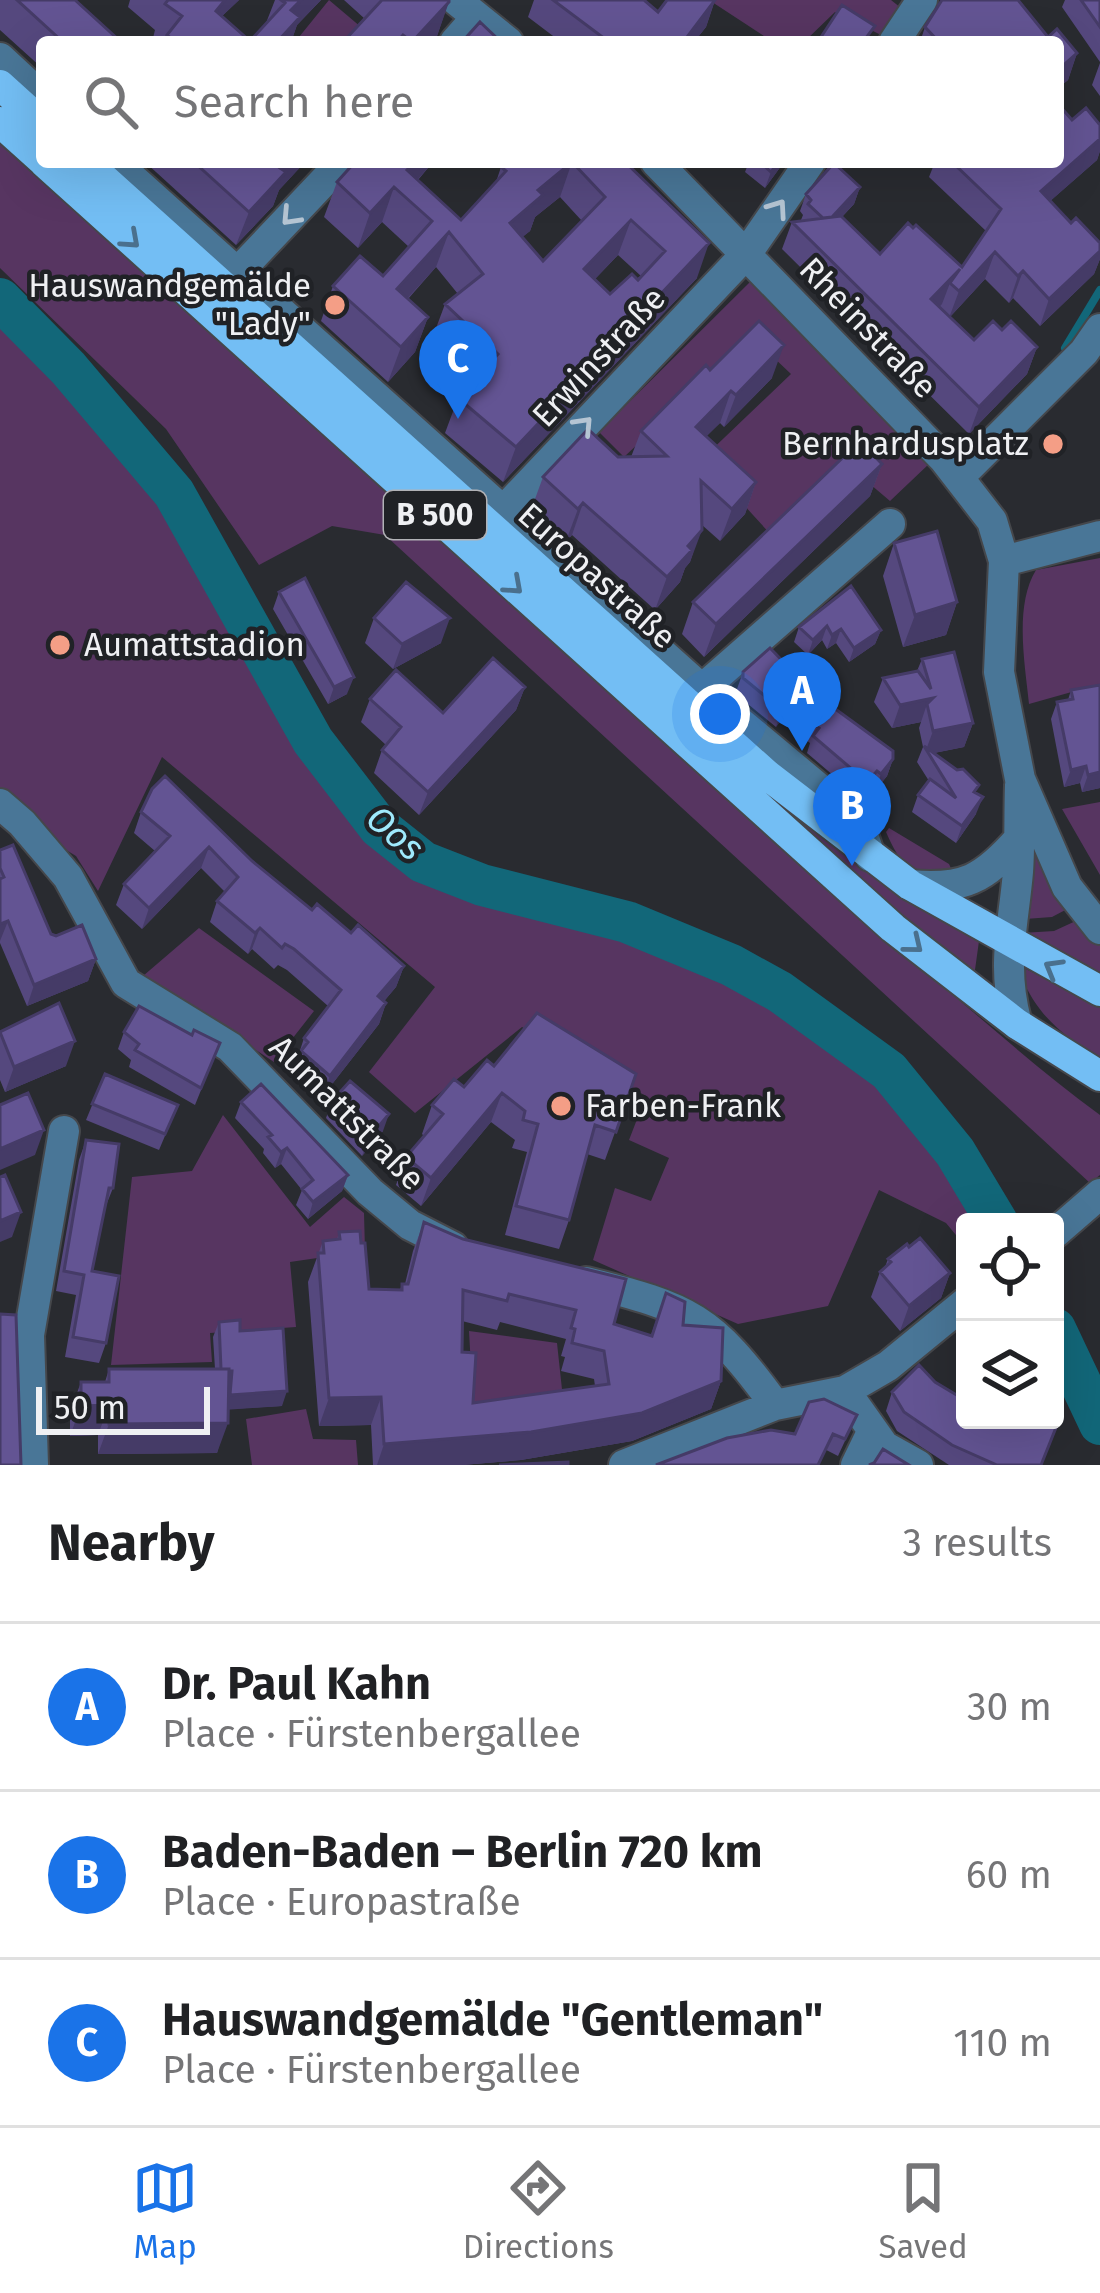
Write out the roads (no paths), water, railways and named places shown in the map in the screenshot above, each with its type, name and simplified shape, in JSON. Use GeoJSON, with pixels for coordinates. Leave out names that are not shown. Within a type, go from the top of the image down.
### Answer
{"type":"FeatureCollection","features":[{"type":"Feature","properties":{"kind":"main road"},"geometry":{"type":"LineString","coordinates":[[0,85],[36,118]]}},
{"type":"Feature","properties":{"kind":"main road","name":"Europastraße"},"geometry":{"type":"LineString","coordinates":[[0,122],[36,155]]}},
{"type":"Feature","properties":{"kind":"main road","name":"Europastraße"},"geometry":{"type":"LineString","coordinates":[[51,168],[825,868],[893,928],[1017,1024]]}},
{"type":"Feature","properties":{"kind":"main road","name":"Europastraße"},"geometry":{"type":"LineString","coordinates":[[92,168],[767,776],[910,885],[1100,991]]}},
{"type":"Feature","properties":{"kind":"main road","name":"B 500"},"geometry":{"type":"LineString","coordinates":[[1017,1024],[1100,1077]]}},
{"type":"Feature","properties":{"kind":"street"},"geometry":{"type":"LineString","coordinates":[[897,36],[915,3]]}},
{"type":"Feature","properties":{"kind":"street"},"geometry":{"type":"LineString","coordinates":[[466,9],[500,36]]}},
{"type":"Feature","properties":{"kind":"street"},"geometry":{"type":"LineString","coordinates":[[0,58],[36,91]]}},
{"type":"Feature","properties":{"kind":"street"},"geometry":{"type":"LineString","coordinates":[[121,168],[702,689],[845,810],[861,829],[870,856]]}},
{"type":"Feature","properties":{"kind":"street"},"geometry":{"type":"LineString","coordinates":[[238,272],[336,168]]}},
{"type":"Feature","properties":{"kind":"street","name":"Rheinstraße"},"geometry":{"type":"LineString","coordinates":[[662,168],[960,476],[992,521],[1004,561]]}},
{"type":"Feature","properties":{"kind":"street","name":"Erwinstraße"},"geometry":{"type":"LineString","coordinates":[[504,510],[747,253],[806,168]]}},
{"type":"Feature","properties":{"kind":"street"},"geometry":{"type":"LineString","coordinates":[[960,476],[1084,352],[1100,329]]}},
{"type":"Feature","properties":{"kind":"street"},"geometry":{"type":"LineString","coordinates":[[702,689],[890,524]]}},
{"type":"Feature","properties":{"kind":"street"},"geometry":{"type":"LineString","coordinates":[[1017,1024],[1006,978],[1020,779],[999,672],[1004,561],[1100,536]]}},
{"type":"Feature","properties":{"kind":"street"},"geometry":{"type":"LineString","coordinates":[[1020,779],[1067,886],[1100,929]]}},
{"type":"Feature","properties":{"kind":"street","name":"Aumattstraße"},"geometry":{"type":"LineString","coordinates":[[0,804],[68,877],[126,983],[230,1047],[370,1192],[410,1226],[479,1254]]}},
{"type":"Feature","properties":{"kind":"street"},"geometry":{"type":"LineString","coordinates":[[910,885],[940,887],[978,878],[1019,839]]}},
{"type":"Feature","properties":{"kind":"street"},"geometry":{"type":"LineString","coordinates":[[33,1465],[29,1335],[64,1131]]}},
{"type":"Feature","properties":{"kind":"street"},"geometry":{"type":"LineString","coordinates":[[1064,1225],[1100,1194]]}},
{"type":"Feature","properties":{"kind":"street"},"geometry":{"type":"LineString","coordinates":[[565,1276],[656,1300],[689,1314],[738,1354],[775,1405]]}},
{"type":"Feature","properties":{"kind":"street"},"geometry":{"type":"LineString","coordinates":[[624,1465],[775,1405],[844,1391],[888,1366],[956,1310]]}},
{"type":"Feature","properties":{"kind":"street"},"geometry":{"type":"LineString","coordinates":[[844,1391],[884,1446],[918,1465]]}},
{"type":"Feature","properties":{"kind":"street"},"geometry":{"type":"LineString","coordinates":[[856,1465],[872,1432]]}},
{"type":"Feature","properties":{"kind":"waterway"},"geometry":{"type":"LineString","coordinates":[[1065,348],[1100,290]]}},
{"type":"Feature","properties":{"kind":"waterway","name":"Oos"},"geometry":{"type":"LineString","coordinates":[[0,299],[68,368],[174,493],[313,741],[379,827],[423,862],[482,885],[627,922],[731,965],[780,992],[889,1071],[955,1152],[992,1213]]}},
{"type":"Feature","properties":{"kind":"waterway","name":"Oos"},"geometry":{"type":"LineString","coordinates":[[1064,1348],[1100,1424]]}},
{"type":"Feature","properties":{"kind":"place","name":"Hauswandgemälde \"Lady\""},"geometry":{"type":"Point","coordinates":[335,305]}},
{"type":"Feature","properties":{"kind":"place","name":"Hauswandgemälde \"Gentleman\""},"geometry":{"type":"Point","coordinates":[458,419]}},
{"type":"Feature","properties":{"kind":"place","name":"Bernhardusplatz"},"geometry":{"type":"Point","coordinates":[1053,444]}},
{"type":"Feature","properties":{"kind":"place","name":"Aumattstadion"},"geometry":{"type":"Point","coordinates":[60,645]}},
{"type":"Feature","properties":{"kind":"place","name":"Dr. Paul Kahn"},"geometry":{"type":"Point","coordinates":[802,751]}},
{"type":"Feature","properties":{"kind":"place","name":"Baden-Baden – Berlin 720 km"},"geometry":{"type":"Point","coordinates":[852,866]}},
{"type":"Feature","properties":{"kind":"place","name":"Farben-Frank"},"geometry":{"type":"Point","coordinates":[561,1106]}}]}
